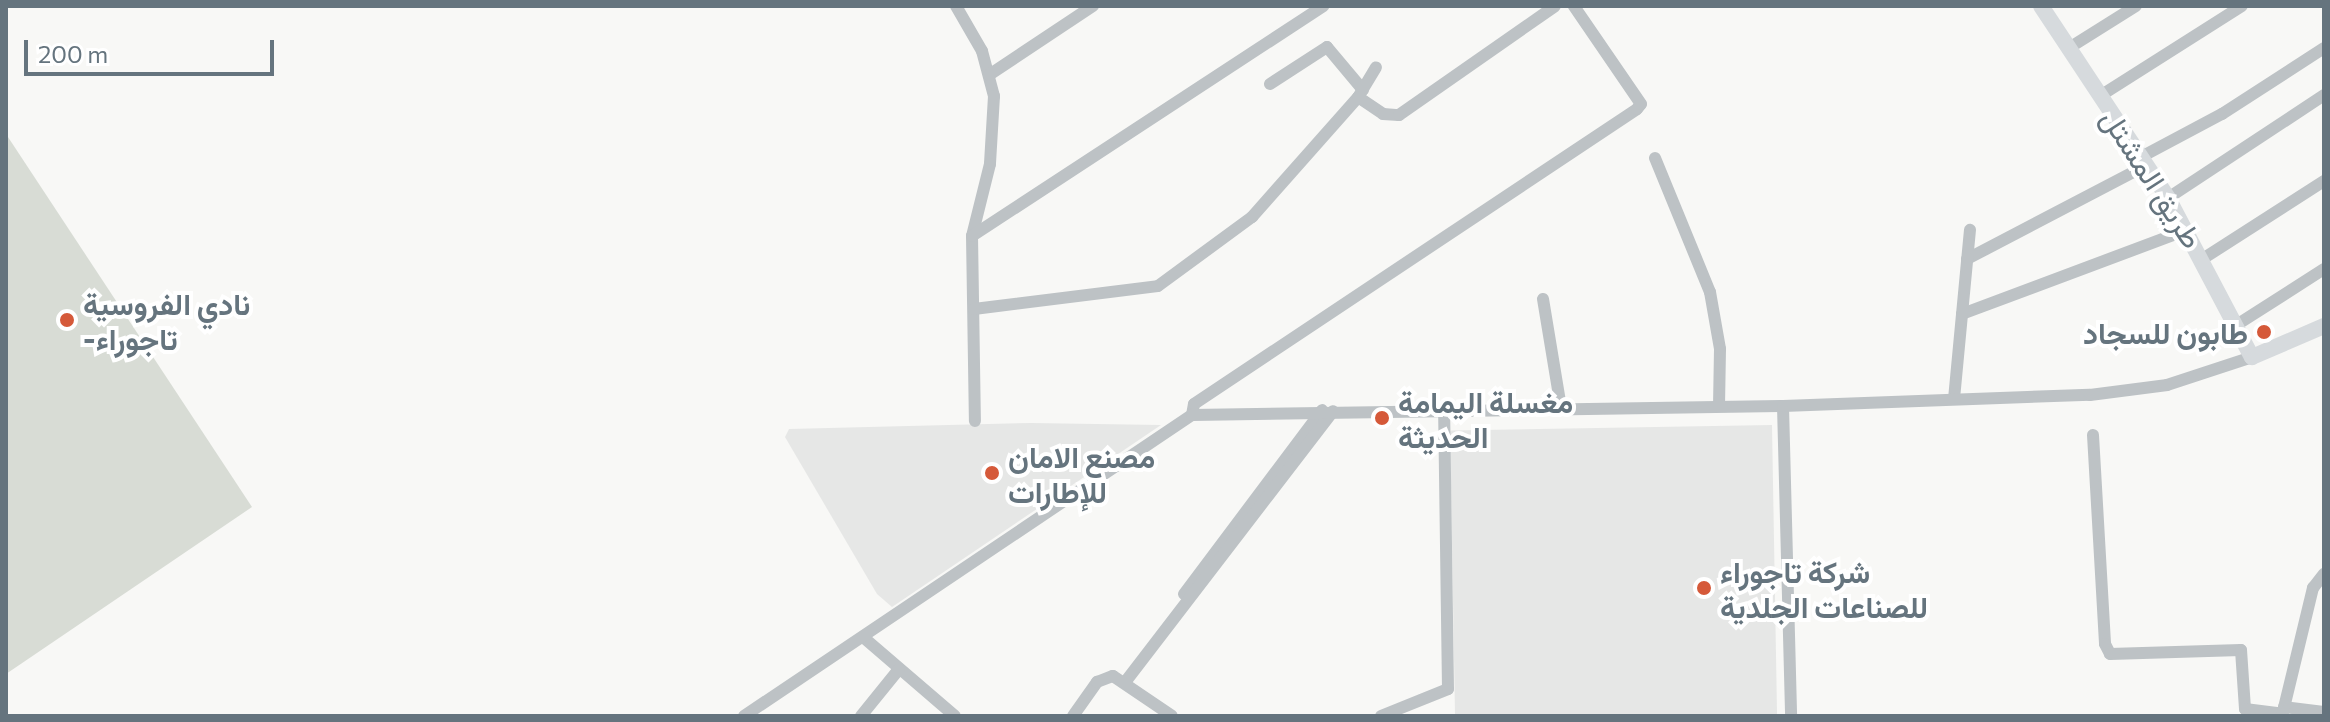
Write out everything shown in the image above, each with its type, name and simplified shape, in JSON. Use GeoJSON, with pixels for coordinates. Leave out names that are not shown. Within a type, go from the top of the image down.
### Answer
{"type":"FeatureCollection","features":[{"type":"Feature","properties":{"kind":"main road","name":"طريق المشتل"},"geometry":{"type":"LineString","coordinates":[[2041,6],[2168,198],[2204,258],[2252,357]]}},
{"type":"Feature","properties":{"kind":"main road"},"geometry":{"type":"LineString","coordinates":[[2252,357],[2324,326]]}},
{"type":"Feature","properties":{"kind":"street"},"geometry":{"type":"LineString","coordinates":[[956,6],[982,51],[989,75],[995,128],[972,236],[975,421]]}},
{"type":"Feature","properties":{"kind":"street"},"geometry":{"type":"LineString","coordinates":[[989,75],[1093,6]]}},
{"type":"Feature","properties":{"kind":"street"},"geometry":{"type":"LineString","coordinates":[[972,236],[1324,6]]}},
{"type":"Feature","properties":{"kind":"street"},"geometry":{"type":"LineString","coordinates":[[1270,84],[1327,47],[1360,93],[1383,114],[1399,115],[1555,6]]}},
{"type":"Feature","properties":{"kind":"street"},"geometry":{"type":"LineString","coordinates":[[1192,415],[1194,404],[1637,109],[1641,104],[1574,6]]}},
{"type":"Feature","properties":{"kind":"street"},"geometry":{"type":"LineString","coordinates":[[2069,48],[2136,6]]}},
{"type":"Feature","properties":{"kind":"street"},"geometry":{"type":"LineString","coordinates":[[2100,96],[2242,6]]}},
{"type":"Feature","properties":{"kind":"street"},"geometry":{"type":"LineString","coordinates":[[1967,259],[2144,161],[2324,48]]}},
{"type":"Feature","properties":{"kind":"street"},"geometry":{"type":"LineString","coordinates":[[974,309],[1158,286],[1252,217],[1360,93],[1376,67]]}},
{"type":"Feature","properties":{"kind":"street"},"geometry":{"type":"LineString","coordinates":[[2168,198],[2324,95]]}},
{"type":"Feature","properties":{"kind":"street"},"geometry":{"type":"LineString","coordinates":[[1655,158],[1710,292],[1720,349],[1719,406]]}},
{"type":"Feature","properties":{"kind":"street"},"geometry":{"type":"LineString","coordinates":[[2204,258],[2324,181]]}},
{"type":"Feature","properties":{"kind":"street"},"geometry":{"type":"LineString","coordinates":[[1954,399],[1970,230]]}},
{"type":"Feature","properties":{"kind":"street"},"geometry":{"type":"LineString","coordinates":[[1962,314],[2187,230]]}},
{"type":"Feature","properties":{"kind":"street"},"geometry":{"type":"LineString","coordinates":[[2238,324],[2324,269]]}},
{"type":"Feature","properties":{"kind":"street"},"geometry":{"type":"LineString","coordinates":[[1543,299],[1561,408]]}},
{"type":"Feature","properties":{"kind":"street"},"geometry":{"type":"LineString","coordinates":[[744,716],[1192,415],[1783,406],[2090,395],[2167,385],[2252,357]]}},
{"type":"Feature","properties":{"kind":"street"},"geometry":{"type":"LineString","coordinates":[[1783,406],[1791,716]]}},
{"type":"Feature","properties":{"kind":"street"},"geometry":{"type":"LineString","coordinates":[[1381,716],[1448,689],[1444,410]]}},
{"type":"Feature","properties":{"kind":"street"},"geometry":{"type":"LineString","coordinates":[[1184,594],[1328,411]]}},
{"type":"Feature","properties":{"kind":"street"},"geometry":{"type":"LineString","coordinates":[[1126,681],[1328,411]]}},
{"type":"Feature","properties":{"kind":"street"},"geometry":{"type":"LineString","coordinates":[[2093,435],[2105,644],[2110,654],[2241,650],[2245,709],[2324,712]]}},
{"type":"Feature","properties":{"kind":"street"},"geometry":{"type":"LineString","coordinates":[[2283,712],[2313,588],[2324,574]]}},
{"type":"Feature","properties":{"kind":"street"},"geometry":{"type":"LineString","coordinates":[[863,637],[955,716]]}},
{"type":"Feature","properties":{"kind":"street"},"geometry":{"type":"LineString","coordinates":[[861,716],[899,669]]}},
{"type":"Feature","properties":{"kind":"street"},"geometry":{"type":"LineString","coordinates":[[1073,716],[1097,682],[1113,676],[1126,681],[1172,716]]}},
{"type":"Feature","properties":{"kind":"shaded area","name":"نادي الفروسية -تاجوراء"},"geometry":{"type":"Polygon","coordinates":[[[6,134],[252,507],[6,674],[6,134]]]}},
{"type":"Feature","properties":{"kind":"shaded area"},"geometry":{"type":"Polygon","coordinates":[[[1031,423],[1161,425],[892,607],[877,594],[785,437],[789,429],[1031,423]]]}},
{"type":"Feature","properties":{"kind":"shaded area"},"geometry":{"type":"Polygon","coordinates":[[[1772,425],[1777,716],[1455,716],[1450,431],[1772,425]]]}},
{"type":"Feature","properties":{"kind":"place","name":"نادي الفروسية -تاجوراء"},"geometry":{"type":"Point","coordinates":[67,320]}},
{"type":"Feature","properties":{"kind":"place","name":"طابون للسجاد"},"geometry":{"type":"Point","coordinates":[2264,332]}},
{"type":"Feature","properties":{"kind":"place","name":"مغسلة اليمامة الحديثة"},"geometry":{"type":"Point","coordinates":[1382,418]}},
{"type":"Feature","properties":{"kind":"place","name":"مصنع الامان للإطارات"},"geometry":{"type":"Point","coordinates":[992,473]}},
{"type":"Feature","properties":{"kind":"place","name":"شركة تاجوراء للصناعات الجلدية"},"geometry":{"type":"Point","coordinates":[1704,588]}}]}
